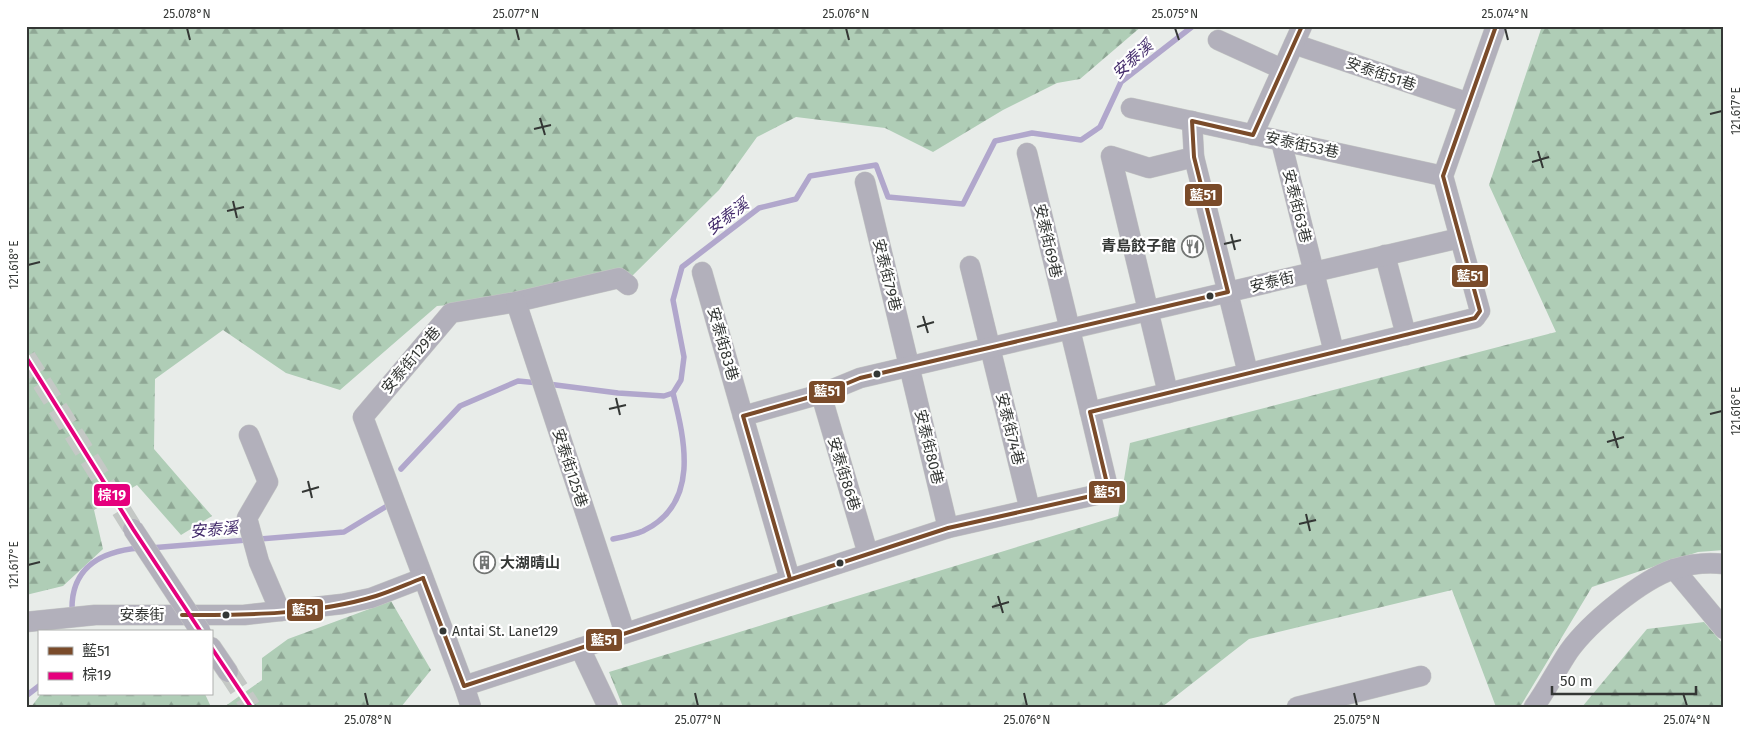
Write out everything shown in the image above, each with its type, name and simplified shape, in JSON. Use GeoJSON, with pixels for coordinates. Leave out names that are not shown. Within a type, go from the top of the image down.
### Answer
{"type":"FeatureCollection","features":[{"type":"Feature","properties":{"kind":"street"},"geometry":{"type":"LineString","coordinates":[[464,686],[948,528],[1109,492],[1090,412],[1475,318],[1480,311],[1443,176],[1469,103],[1491,28]]}},
{"type":"Feature","properties":{"kind":"street"},"geometry":{"type":"LineString","coordinates":[[1253,135],[1298,35]]}},
{"type":"Feature","properties":{"kind":"street","name":"安泰街51巷"},"geometry":{"type":"LineString","coordinates":[[1298,35],[1469,103]]}},
{"type":"Feature","properties":{"kind":"street"},"geometry":{"type":"LineString","coordinates":[[1218,40],[1282,69]]}},
{"type":"Feature","properties":{"kind":"street","name":"安泰街53巷"},"geometry":{"type":"LineString","coordinates":[[1131,108],[1443,176]]}},
{"type":"Feature","properties":{"kind":"street"},"geometry":{"type":"LineString","coordinates":[[1192,121],[1194,157],[1248,373]]}},
{"type":"Feature","properties":{"kind":"street","name":"安泰街63巷"},"geometry":{"type":"LineString","coordinates":[[1281,141],[1334,352]]}},
{"type":"Feature","properties":{"kind":"street","name":"安泰街69巷"},"geometry":{"type":"LineString","coordinates":[[1027,153],[1090,412]]}},
{"type":"Feature","properties":{"kind":"street"},"geometry":{"type":"LineString","coordinates":[[1168,393],[1112,156],[1149,168],[1194,157]]}},
{"type":"Feature","properties":{"kind":"street","name":"安泰街79巷"},"geometry":{"type":"LineString","coordinates":[[865,182],[909,367]]}},
{"type":"Feature","properties":{"kind":"street","name":"安泰街"},"geometry":{"type":"LineString","coordinates":[[743,416],[821,394],[860,378],[1460,238]]}},
{"type":"Feature","properties":{"kind":"street"},"geometry":{"type":"LineString","coordinates":[[1385,255],[1406,335]]}},
{"type":"Feature","properties":{"kind":"street","name":"安泰街74巷"},"geometry":{"type":"LineString","coordinates":[[970,266],[1030,510]]}},
{"type":"Feature","properties":{"kind":"street","name":"安泰街83巷"},"geometry":{"type":"LineString","coordinates":[[702,272],[743,416]]}},
{"type":"Feature","properties":{"kind":"street","name":"安泰街129巷"},"geometry":{"type":"LineString","coordinates":[[423,578],[363,416],[450,313],[516,302],[619,278],[628,285]]}},
{"type":"Feature","properties":{"kind":"street","name":"安泰街125巷"},"geometry":{"type":"LineString","coordinates":[[516,302],[625,633]]}},
{"type":"Feature","properties":{"kind":"street","name":"安泰街80巷"},"geometry":{"type":"LineString","coordinates":[[909,367],[948,528]]}},
{"type":"Feature","properties":{"kind":"street","name":"安泰街86巷"},"geometry":{"type":"LineString","coordinates":[[821,394],[868,554]]}},
{"type":"Feature","properties":{"kind":"street"},"geometry":{"type":"LineString","coordinates":[[743,416],[790,580]]}},
{"type":"Feature","properties":{"kind":"street"},"geometry":{"type":"LineString","coordinates":[[249,435],[268,482],[247,518],[258,562],[280,611]]}},
{"type":"Feature","properties":{"kind":"street"},"geometry":{"type":"LineString","coordinates":[[133,529],[200,630]]}},
{"type":"Feature","properties":{"kind":"street"},"geometry":{"type":"LineString","coordinates":[[1534,707],[1570,650],[1594,623],[1622,600],[1674,569],[1709,562],[1724,564]]}},
{"type":"Feature","properties":{"kind":"street"},"geometry":{"type":"LineString","coordinates":[[1674,569],[1724,629]]}},
{"type":"Feature","properties":{"kind":"street"},"geometry":{"type":"LineString","coordinates":[[423,578],[471,707]]}},
{"type":"Feature","properties":{"kind":"street","name":"安泰街"},"geometry":{"type":"LineString","coordinates":[[26,622],[95,615],[244,615],[371,598],[423,578]]}},
{"type":"Feature","properties":{"kind":"street"},"geometry":{"type":"LineString","coordinates":[[212,648],[228,672]]}},
{"type":"Feature","properties":{"kind":"street"},"geometry":{"type":"LineString","coordinates":[[580,648],[608,707]]}},
{"type":"Feature","properties":{"kind":"street"},"geometry":{"type":"LineString","coordinates":[[1296,707],[1421,676]]}},
{"type":"Feature","properties":{"kind":"green space"},"geometry":{"type":"Polygon","coordinates":[[[26,26],[1142,26],[1080,79],[1057,83],[1003,110],[933,152],[885,128],[796,117],[757,137],[719,190],[628,280],[485,302],[437,306],[340,390],[286,373],[223,330],[155,379],[154,449],[212,516],[181,535],[137,485],[94,510],[103,549],[63,586],[26,595],[26,26]]]}},
{"type":"Feature","properties":{"kind":"green space"},"geometry":{"type":"Polygon","coordinates":[[[1542,26],[1724,26],[1724,550],[1698,552],[1592,587],[1520,707],[1496,707],[1452,590],[1249,639],[1162,707],[623,707],[609,672],[1118,516],[1130,443],[1556,332],[1489,185],[1542,26]]]}},
{"type":"Feature","properties":{"kind":"green space"},"geometry":{"type":"Polygon","coordinates":[[[391,601],[431,670],[401,707],[224,707],[262,680],[262,658],[288,639],[391,601]]]}},
{"type":"Feature","properties":{"kind":"green space"},"geometry":{"type":"Polygon","coordinates":[[[1704,622],[1724,645],[1724,707],[1582,707],[1647,629],[1704,622]]]}},
{"type":"Feature","properties":{"kind":"green space"},"geometry":{"type":"Polygon","coordinates":[[[39,696],[206,696],[211,707],[31,707],[39,696]]]}},
{"type":"Feature","properties":{"kind":"waterway","name":"安泰溪"},"geometry":{"type":"LineString","coordinates":[[548,384],[618,393],[664,396],[673,393],[681,380],[684,357],[673,300],[682,267],[759,208],[796,199],[810,176],[876,165],[888,197],[963,204],[995,141],[1032,133],[1081,140],[1100,127],[1121,82],[1193,26]]}},
{"type":"Feature","properties":{"kind":"waterway","name":"安泰溪"},"geometry":{"type":"LineString","coordinates":[[401,469],[460,406],[518,381],[539,383]]}},
{"type":"Feature","properties":{"kind":"waterway"},"geometry":{"type":"LineString","coordinates":[[613,539],[643,531],[661,519],[673,505],[681,488],[684,470],[684,451],[673,393]]}},
{"type":"Feature","properties":{"kind":"waterway","name":"安泰溪"},"geometry":{"type":"LineString","coordinates":[[150,548],[344,532],[387,506]]}},
{"type":"Feature","properties":{"kind":"waterway","name":"安泰溪"},"geometry":{"type":"LineString","coordinates":[[72,610],[73,595],[77,583],[83,572],[91,564],[113,553],[140,548]]}},
{"type":"Feature","properties":{"kind":"waterway","name":"安泰溪"},"geometry":{"type":"LineString","coordinates":[[26,696],[38,687]]}},
{"type":"Feature","properties":{"kind":"tunnel"},"geometry":{"type":"LineString","coordinates":[[26,357],[133,529]]}},
{"type":"Feature","properties":{"kind":"tunnel"},"geometry":{"type":"LineString","coordinates":[[228,672],[251,707]]}},
{"type":"Feature","properties":{"kind":"transit line","name":"藍51"},"geometry":{"type":"LineString","coordinates":[[790,579],[743,416],[821,394],[860,378],[1228,292],[1194,157],[1192,121],[1253,135],[1302,26]]}},
{"type":"Feature","properties":{"kind":"transit line","name":"藍51"},"geometry":{"type":"LineString","coordinates":[[423,578],[464,686],[948,528],[1109,492],[1090,412],[1475,318],[1480,311],[1443,176],[1496,26]]}},
{"type":"Feature","properties":{"kind":"transit line","name":"棕19"},"geometry":{"type":"LineString","coordinates":[[26,357],[133,529],[200,630]]}},
{"type":"Feature","properties":{"kind":"transit line","name":"藍51"},"geometry":{"type":"LineString","coordinates":[[182,615],[280,613],[329,607],[376,596],[423,578]]}},
{"type":"Feature","properties":{"kind":"transit line","name":"棕19"},"geometry":{"type":"LineString","coordinates":[[212,648],[251,707]]}},
{"type":"Feature","properties":{"kind":"place","name":"青島餃子館"},"geometry":{"type":"Point","coordinates":[1192,246]}},
{"type":"Feature","properties":{"kind":"place","name":"大湖晴山"},"geometry":{"type":"Point","coordinates":[484,563]}},
{"type":"Feature","properties":{"kind":"place","name":"Antai St. Lane129"},"geometry":{"type":"Point","coordinates":[443,631]}}]}
